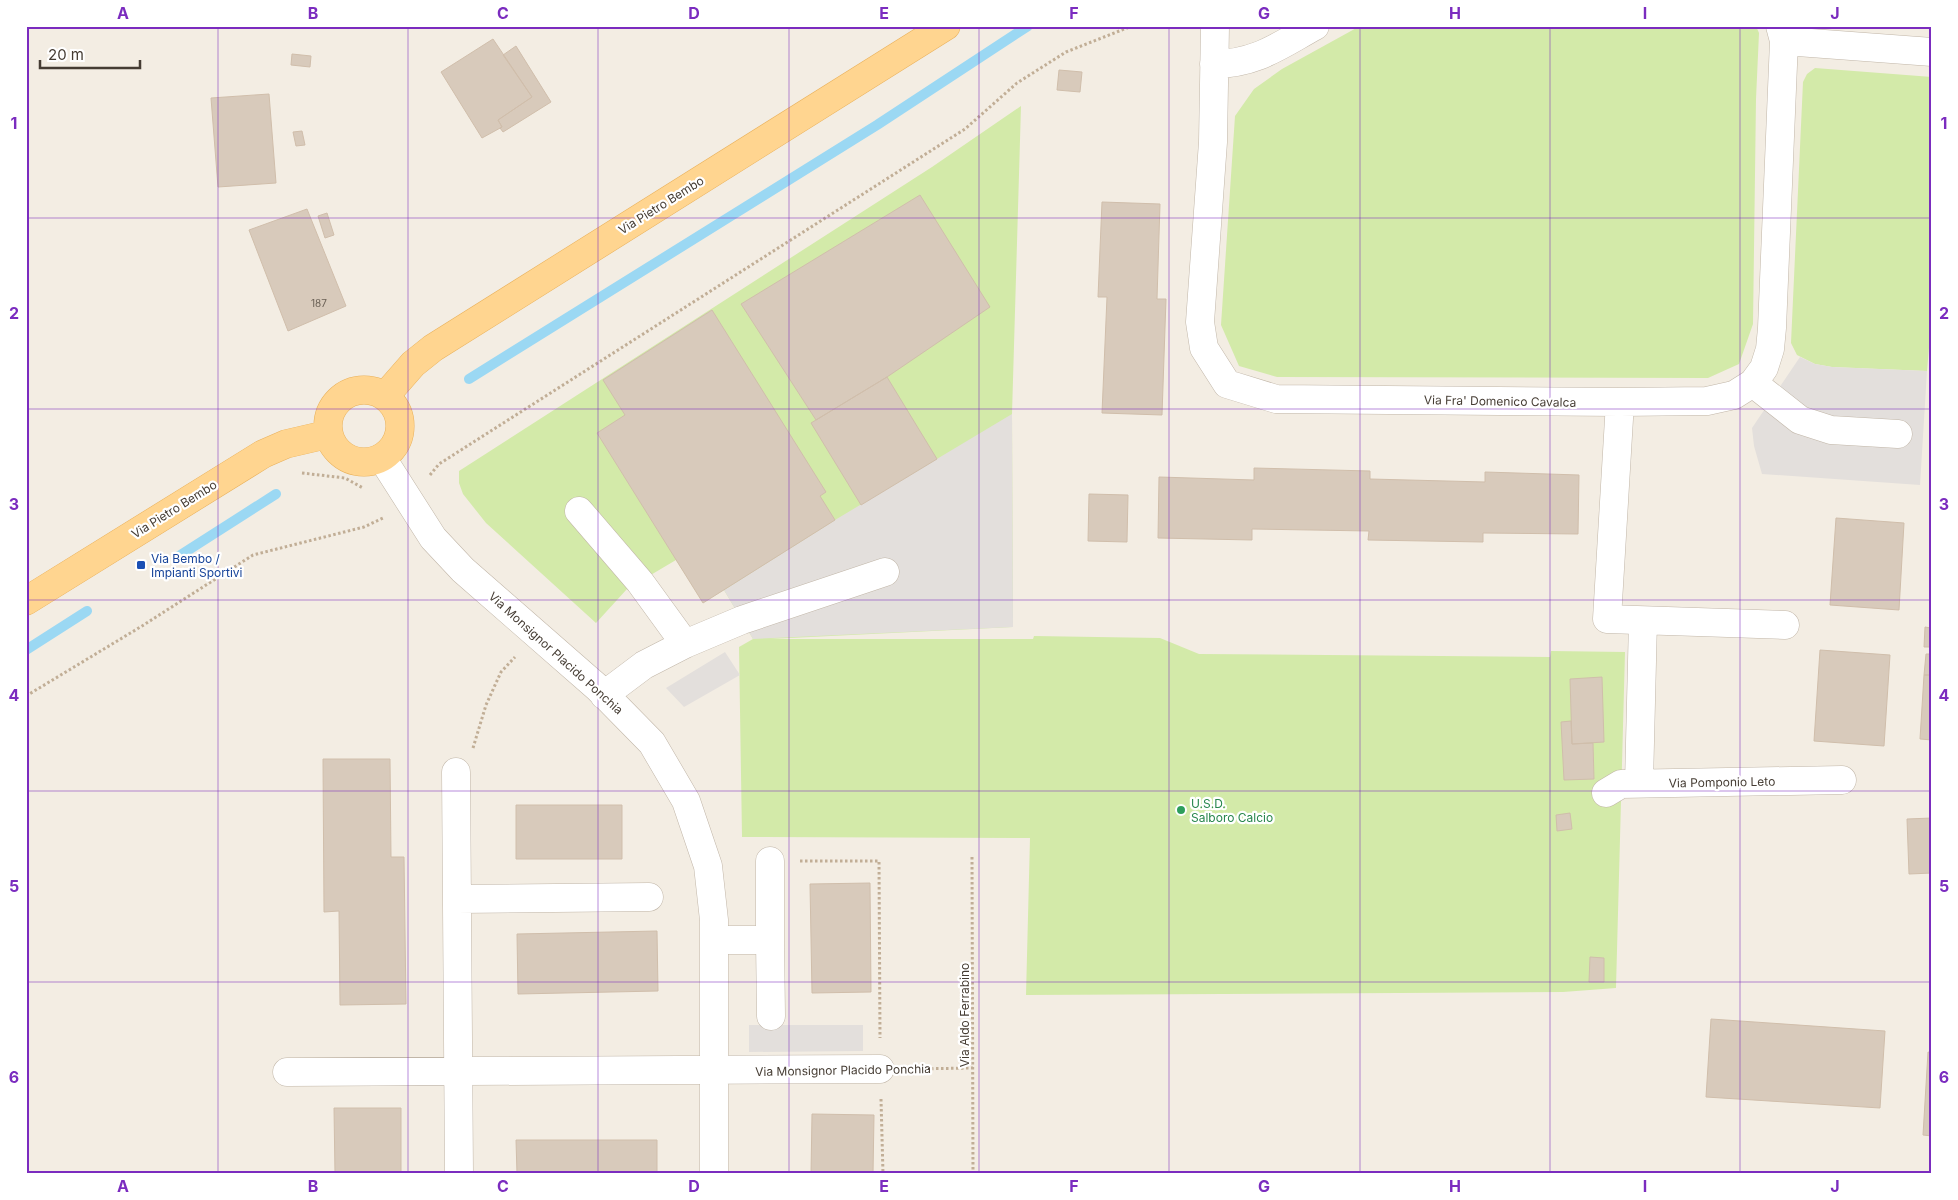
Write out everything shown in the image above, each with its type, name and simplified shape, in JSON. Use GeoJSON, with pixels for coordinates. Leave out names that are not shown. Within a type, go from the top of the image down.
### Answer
{"type":"FeatureCollection","features":[{"type":"Feature","properties":{"kind":"main road","name":"Via Pietro Bembo"},"geometry":{"type":"LineString","coordinates":[[385,396],[413,364],[433,348],[946,26]]}},
{"type":"Feature","properties":{"kind":"main road"},"geometry":{"type":"LineString","coordinates":[[361,390],[374,391],[385,396],[399,416],[398,440],[391,450],[382,458],[371,462],[360,462],[340,454],[333,445],[329,434],[328,422],[331,410],[339,400],[349,393],[361,390]]}},
{"type":"Feature","properties":{"kind":"main road","name":"Via Pietro Bembo"},"geometry":{"type":"LineString","coordinates":[[26,602],[263,454],[286,444],[329,434]]}},
{"type":"Feature","properties":{"kind":"street","name":"Via Fra' Domenico Cavalca"},"geometry":{"type":"LineString","coordinates":[[1215,26],[1213,142],[1200,322],[1204,348],[1227,384],[1276,399],[1620,402],[1707,400],[1734,395],[1753,383],[1764,368],[1770,349],[1782,34],[1931,52]]}},
{"type":"Feature","properties":{"kind":"street"},"geometry":{"type":"LineString","coordinates":[[1214,64],[1240,62],[1267,54],[1315,26]]}},
{"type":"Feature","properties":{"kind":"street"},"geometry":{"type":"LineString","coordinates":[[1753,383],[1800,420],[1831,430],[1898,434]]}},
{"type":"Feature","properties":{"kind":"street"},"geometry":{"type":"LineString","coordinates":[[1620,402],[1607,619],[1785,625]]}},
{"type":"Feature","properties":{"kind":"street","name":"Via Monsignor Placido Ponchia"},"geometry":{"type":"LineString","coordinates":[[382,458],[390,474],[433,538],[463,570],[604,694],[652,743],[686,801],[708,866],[714,920],[714,1174]]}},
{"type":"Feature","properties":{"kind":"street"},"geometry":{"type":"LineString","coordinates":[[579,511],[640,582],[685,644]]}},
{"type":"Feature","properties":{"kind":"street"},"geometry":{"type":"LineString","coordinates":[[604,694],[644,665],[685,644],[742,620],[885,572]]}},
{"type":"Feature","properties":{"kind":"street"},"geometry":{"type":"LineString","coordinates":[[1639,783],[1643,620]]}},
{"type":"Feature","properties":{"kind":"street"},"geometry":{"type":"LineString","coordinates":[[456,772],[459,1174]]}},
{"type":"Feature","properties":{"kind":"street","name":"Via Pomponio Leto"},"geometry":{"type":"LineString","coordinates":[[1606,793],[1621,784],[1639,783],[1842,780]]}},
{"type":"Feature","properties":{"kind":"street"},"geometry":{"type":"LineString","coordinates":[[770,861],[771,1016]]}},
{"type":"Feature","properties":{"kind":"street"},"geometry":{"type":"LineString","coordinates":[[457,899],[649,897]]}},
{"type":"Feature","properties":{"kind":"street"},"geometry":{"type":"LineString","coordinates":[[714,940],[770,940]]}},
{"type":"Feature","properties":{"kind":"street","name":"Via Monsignor Placido Ponchia"},"geometry":{"type":"LineString","coordinates":[[287,1072],[880,1069]]}},
{"type":"Feature","properties":{"kind":"path"},"geometry":{"type":"LineString","coordinates":[[428,480],[439,464],[965,129],[1017,83],[1066,52],[1132,26]]}},
{"type":"Feature","properties":{"kind":"path"},"geometry":{"type":"LineString","coordinates":[[294,475],[302,473],[345,478],[369,492]]}},
{"type":"Feature","properties":{"kind":"path"},"geometry":{"type":"LineString","coordinates":[[26,696],[142,626],[253,555],[364,527],[387,516],[382,510]]}},
{"type":"Feature","properties":{"kind":"path"},"geometry":{"type":"LineString","coordinates":[[456,772],[475,745],[486,706],[501,672],[517,655]]}},
{"type":"Feature","properties":{"kind":"path","name":"Via Aldo Ferrabino"},"geometry":{"type":"LineString","coordinates":[[972,857],[973,1174]]}},
{"type":"Feature","properties":{"kind":"path"},"geometry":{"type":"LineString","coordinates":[[770,861],[879,860],[880,1069],[884,1174]]}},
{"type":"Feature","properties":{"kind":"path","name":"Via Monsignor Placido Ponchia"},"geometry":{"type":"LineString","coordinates":[[880,1069],[973,1068]]}},
{"type":"Feature","properties":{"kind":"green space"},"geometry":{"type":"Polygon","coordinates":[[[1360,26],[1756,26],[1759,33],[1756,99],[1753,324],[1739,364],[1708,378],[1277,377],[1239,366],[1221,325],[1235,116],[1254,89],[1282,69],[1360,26]]]}},
{"type":"Feature","properties":{"kind":"green space"},"geometry":{"type":"Polygon","coordinates":[[[1815,68],[1932,77],[1932,313],[1927,371],[1832,367],[1815,364],[1797,355],[1791,343],[1803,82],[1807,74],[1815,68]]]}},
{"type":"Feature","properties":{"kind":"green space","name":"U.S.D. Salboro Calcio"},"geometry":{"type":"Polygon","coordinates":[[[1021,106],[1012,414],[1013,627],[770,639],[1033,639],[1034,636],[1160,638],[1199,654],[1550,657],[1551,651],[1625,652],[1616,988],[1563,992],[1026,995],[1030,838],[742,837],[739,647],[753,639],[724,590],[703,602],[676,560],[627,589],[596,623],[486,523],[463,494],[459,483],[459,471],[932,167],[1021,106]]]}},
{"type":"Feature","properties":{"kind":"shaded area"},"geometry":{"type":"Polygon","coordinates":[[[1800,357],[1815,364],[1832,367],[1927,371],[1920,485],[1762,474],[1754,446],[1752,428],[1800,357]]]}},
{"type":"Feature","properties":{"kind":"shaded area"},"geometry":{"type":"Polygon","coordinates":[[[1012,414],[1013,627],[753,639],[724,590],[835,520],[1012,414]]]}},
{"type":"Feature","properties":{"kind":"shaded area"},"geometry":{"type":"Polygon","coordinates":[[[725,652],[740,675],[684,707],[666,688],[725,652]]]}},
{"type":"Feature","properties":{"kind":"shaded area"},"geometry":{"type":"Polygon","coordinates":[[[749,1025],[863,1025],[863,1051],[749,1052],[749,1025]]]}},
{"type":"Feature","properties":{"kind":"building"},"geometry":{"type":"Polygon","coordinates":[[[493,39],[532,97],[498,120],[502,127],[482,138],[441,72],[493,39]]]}},
{"type":"Feature","properties":{"kind":"building"},"geometry":{"type":"Polygon","coordinates":[[[516,46],[551,102],[503,132],[498,120],[532,97],[503,55],[516,46]]]}},
{"type":"Feature","properties":{"kind":"building"},"geometry":{"type":"Polygon","coordinates":[[[292,54],[311,56],[310,67],[291,65],[292,54]]]}},
{"type":"Feature","properties":{"kind":"building"},"geometry":{"type":"Polygon","coordinates":[[[1059,70],[1082,72],[1080,92],[1057,90],[1059,70]]]}},
{"type":"Feature","properties":{"kind":"building"},"geometry":{"type":"Polygon","coordinates":[[[269,94],[276,183],[218,187],[211,98],[269,94]]]}},
{"type":"Feature","properties":{"kind":"building"},"geometry":{"type":"Polygon","coordinates":[[[302,131],[305,145],[296,146],[293,132],[302,131]]]}},
{"type":"Feature","properties":{"kind":"building"},"geometry":{"type":"Polygon","coordinates":[[[920,195],[990,307],[887,377],[816,420],[741,304],[920,195]]]}},
{"type":"Feature","properties":{"kind":"building"},"geometry":{"type":"Polygon","coordinates":[[[1102,202],[1160,204],[1157,299],[1166,299],[1162,415],[1102,413],[1107,297],[1098,297],[1102,202]]]}},
{"type":"Feature","properties":{"kind":"building"},"geometry":{"type":"Polygon","coordinates":[[[307,209],[346,306],[288,331],[249,230],[307,209]]]}},
{"type":"Feature","properties":{"kind":"building"},"geometry":{"type":"Polygon","coordinates":[[[327,213],[334,235],[325,238],[318,216],[327,213]]]}},
{"type":"Feature","properties":{"kind":"building"},"geometry":{"type":"Polygon","coordinates":[[[712,310],[826,492],[820,496],[835,520],[703,603],[597,433],[625,415],[603,380],[712,310]]]}},
{"type":"Feature","properties":{"kind":"building"},"geometry":{"type":"Polygon","coordinates":[[[887,377],[937,459],[861,505],[811,423],[887,377]]]}},
{"type":"Feature","properties":{"kind":"building"},"geometry":{"type":"Polygon","coordinates":[[[1254,468],[1370,471],[1370,479],[1485,482],[1485,472],[1579,475],[1578,534],[1483,533],[1483,542],[1368,540],[1369,531],[1252,529],[1252,540],[1158,538],[1159,477],[1254,480],[1254,468]]]}},
{"type":"Feature","properties":{"kind":"building"},"geometry":{"type":"Polygon","coordinates":[[[1089,494],[1128,495],[1127,542],[1088,541],[1089,494]]]}},
{"type":"Feature","properties":{"kind":"building"},"geometry":{"type":"Polygon","coordinates":[[[1836,518],[1904,523],[1899,610],[1830,605],[1836,518]]]}},
{"type":"Feature","properties":{"kind":"building"},"geometry":{"type":"Polygon","coordinates":[[[1932,620],[1932,647],[1924,647],[1925,627],[1931,628],[1932,620]]]}},
{"type":"Feature","properties":{"kind":"building"},"geometry":{"type":"Polygon","coordinates":[[[1820,650],[1890,655],[1884,746],[1814,741],[1820,650]]]}},
{"type":"Feature","properties":{"kind":"building"},"geometry":{"type":"Polygon","coordinates":[[[1926,654],[1932,654],[1932,675],[1924,675],[1926,654]]]}},
{"type":"Feature","properties":{"kind":"building"},"geometry":{"type":"Polygon","coordinates":[[[1924,675],[1932,675],[1932,740],[1920,739],[1924,675]]]}},
{"type":"Feature","properties":{"kind":"building"},"geometry":{"type":"Polygon","coordinates":[[[1602,677],[1604,742],[1572,744],[1570,679],[1602,677]]]}},
{"type":"Feature","properties":{"kind":"building"},"geometry":{"type":"Polygon","coordinates":[[[1571,721],[1572,744],[1593,743],[1594,779],[1564,780],[1561,722],[1571,721]]]}},
{"type":"Feature","properties":{"kind":"building"},"geometry":{"type":"Polygon","coordinates":[[[323,759],[390,759],[391,857],[404,857],[406,1004],[340,1005],[339,911],[324,912],[323,759]]]}},
{"type":"Feature","properties":{"kind":"building"},"geometry":{"type":"Polygon","coordinates":[[[516,805],[622,805],[622,859],[516,859],[516,805]]]}},
{"type":"Feature","properties":{"kind":"building"},"geometry":{"type":"Polygon","coordinates":[[[1570,813],[1572,829],[1557,831],[1556,815],[1570,813]]]}},
{"type":"Feature","properties":{"kind":"building"},"geometry":{"type":"Polygon","coordinates":[[[1932,818],[1932,873],[1909,874],[1907,819],[1932,818]]]}},
{"type":"Feature","properties":{"kind":"building"},"geometry":{"type":"Polygon","coordinates":[[[870,883],[871,992],[812,993],[810,884],[870,883]]]}},
{"type":"Feature","properties":{"kind":"building"},"geometry":{"type":"Polygon","coordinates":[[[657,931],[658,991],[518,994],[517,934],[657,931]]]}},
{"type":"Feature","properties":{"kind":"building"},"geometry":{"type":"Polygon","coordinates":[[[1590,957],[1604,958],[1604,982],[1589,982],[1590,957]]]}},
{"type":"Feature","properties":{"kind":"building"},"geometry":{"type":"Polygon","coordinates":[[[1711,1019],[1885,1031],[1880,1108],[1706,1097],[1711,1019]]]}},
{"type":"Feature","properties":{"kind":"building"},"geometry":{"type":"Polygon","coordinates":[[[1928,1052],[1932,1053],[1932,1136],[1923,1135],[1928,1052]]]}},
{"type":"Feature","properties":{"kind":"building"},"geometry":{"type":"Polygon","coordinates":[[[334,1108],[401,1108],[401,1174],[335,1174],[334,1108]]]}},
{"type":"Feature","properties":{"kind":"building"},"geometry":{"type":"Polygon","coordinates":[[[812,1114],[874,1115],[873,1174],[811,1174],[812,1114]]]}},
{"type":"Feature","properties":{"kind":"building"},"geometry":{"type":"Polygon","coordinates":[[[516,1140],[657,1140],[657,1174],[517,1174],[516,1140]]]}},
{"type":"Feature","properties":{"kind":"waterway"},"geometry":{"type":"LineString","coordinates":[[469,379],[877,125],[1028,26]]}},
{"type":"Feature","properties":{"kind":"waterway"},"geometry":{"type":"LineString","coordinates":[[179,556],[276,494]]}},
{"type":"Feature","properties":{"kind":"waterway"},"geometry":{"type":"LineString","coordinates":[[26,650],[87,611]]}},
{"type":"Feature","properties":{"kind":"place","name":"Via Bembo / Impianti Sportivi"},"geometry":{"type":"Point","coordinates":[141,565]}},
{"type":"Feature","properties":{"kind":"place","name":"U.S.D. Salboro Calcio"},"geometry":{"type":"Point","coordinates":[1181,810]}}]}
